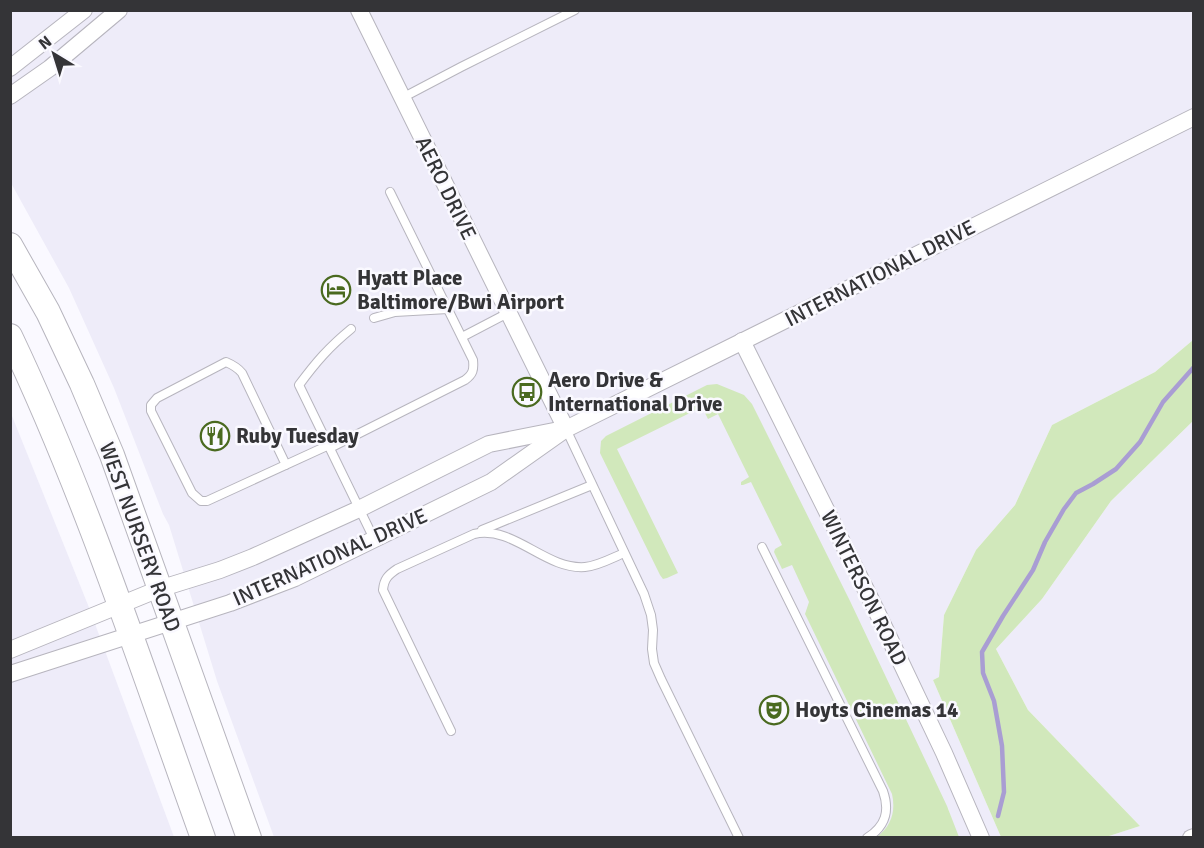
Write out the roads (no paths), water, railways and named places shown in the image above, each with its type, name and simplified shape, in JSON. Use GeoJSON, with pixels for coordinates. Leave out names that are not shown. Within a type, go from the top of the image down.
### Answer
{"type":"FeatureCollection","features":[{"type":"Feature","properties":{"kind":"main road","name":"WEST NURSERY ROAD"},"geometry":{"type":"LineString","coordinates":[[10,245],[48,312],[112,455],[249,837]]}},
{"type":"Feature","properties":{"kind":"main road","name":"WEST NURSERY ROAD"},"geometry":{"type":"LineString","coordinates":[[10,336],[63,453],[203,837]]}},
{"type":"Feature","properties":{"kind":"street"},"geometry":{"type":"LineString","coordinates":[[10,68],[84,10]]}},
{"type":"Feature","properties":{"kind":"street"},"geometry":{"type":"LineString","coordinates":[[10,96],[50,68],[119,10]]}},
{"type":"Feature","properties":{"kind":"street","name":"AERO DRIVE"},"geometry":{"type":"LineString","coordinates":[[359,10],[566,429]]}},
{"type":"Feature","properties":{"kind":"street","name":"INTERNATIONAL DRIVE"},"geometry":{"type":"LineString","coordinates":[[10,674],[230,603],[295,578],[491,482],[566,429],[1194,117]]}},
{"type":"Feature","properties":{"kind":"street","name":"WINTERSON ROAD"},"geometry":{"type":"LineString","coordinates":[[742,341],[876,610],[954,774],[981,837]]}},
{"type":"Feature","properties":{"kind":"street","name":"INTERNATIONAL DRIVE"},"geometry":{"type":"LineString","coordinates":[[10,650],[159,588],[220,570],[253,557],[359,509],[489,444],[566,429]]}},
{"type":"Feature","properties":{"kind":"lane"},"geometry":{"type":"LineString","coordinates":[[402,98],[575,10]]}},
{"type":"Feature","properties":{"kind":"lane"},"geometry":{"type":"LineString","coordinates":[[286,465],[242,373],[231,364],[226,362],[157,398],[151,405],[151,411],[192,493],[201,501],[207,501],[329,446],[471,376],[474,369],[473,360],[390,192]]}},
{"type":"Feature","properties":{"kind":"lane"},"geometry":{"type":"LineString","coordinates":[[374,318],[395,312],[448,309]]}},
{"type":"Feature","properties":{"kind":"lane"},"geometry":{"type":"LineString","coordinates":[[462,337],[508,313]]}},
{"type":"Feature","properties":{"kind":"lane"},"geometry":{"type":"LineString","coordinates":[[351,329],[317,361],[299,385],[374,539]]}},
{"type":"Feature","properties":{"kind":"lane"},"geometry":{"type":"LineString","coordinates":[[566,429],[644,594],[651,615],[654,663],[739,837]]}},
{"type":"Feature","properties":{"kind":"lane"},"geometry":{"type":"LineString","coordinates":[[451,731],[383,590],[384,580],[397,569],[592,484]]}},
{"type":"Feature","properties":{"kind":"lane"},"geometry":{"type":"LineString","coordinates":[[474,534],[493,532],[562,564],[578,568],[588,567],[624,552]]}},
{"type":"Feature","properties":{"kind":"lane"},"geometry":{"type":"LineString","coordinates":[[762,547],[883,791],[887,803],[884,821],[867,837]]}},
{"type":"Feature","properties":{"kind":"waterway"},"geometry":{"type":"LineString","coordinates":[[998,816],[1004,792],[1002,746],[994,701],[983,673],[982,652],[1033,570],[1045,542],[1064,509],[1076,493],[1116,469],[1140,442],[1163,402],[1194,367]]}},
{"type":"Feature","properties":{"kind":"place","name":"Hyatt Place Baltimore/Bwi Airport"},"geometry":{"type":"Point","coordinates":[336,290]}},
{"type":"Feature","properties":{"kind":"place","name":"Aero Drive & International Drive"},"geometry":{"type":"Point","coordinates":[527,392]}},
{"type":"Feature","properties":{"kind":"place","name":"Ruby Tuesday"},"geometry":{"type":"Point","coordinates":[215,436]}},
{"type":"Feature","properties":{"kind":"place","name":"Hoyts Cinemas 14"},"geometry":{"type":"Point","coordinates":[774,710]}}]}
